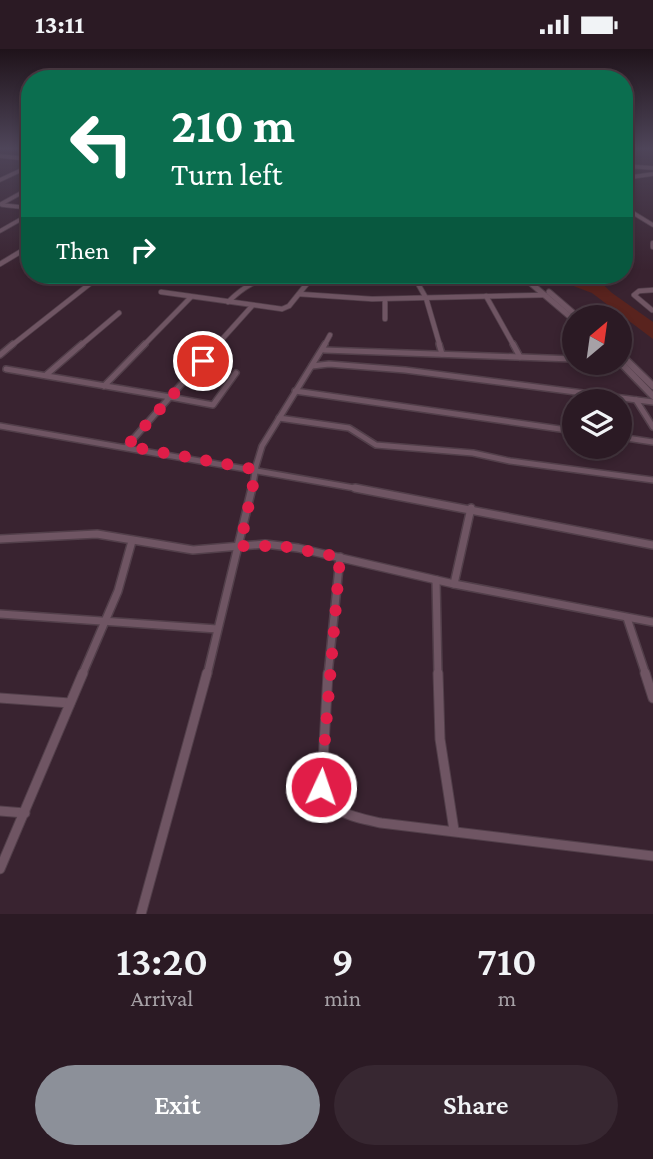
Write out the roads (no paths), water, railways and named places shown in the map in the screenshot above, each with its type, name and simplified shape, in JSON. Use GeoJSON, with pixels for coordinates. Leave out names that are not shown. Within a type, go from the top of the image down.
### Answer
{"type":"FeatureCollection","features":[{"type":"Feature","properties":{"kind":"street"},"geometry":{"type":"LineString","coordinates":[[0,204],[21,193]]}},
{"type":"Feature","properties":{"kind":"street"},"geometry":{"type":"LineString","coordinates":[[0,204],[21,207]]}},
{"type":"Feature","properties":{"kind":"street"},"geometry":{"type":"LineString","coordinates":[[633,213],[653,225]]}},
{"type":"Feature","properties":{"kind":"street"},"geometry":{"type":"LineString","coordinates":[[0,231],[21,219]]}},
{"type":"Feature","properties":{"kind":"street"},"geometry":{"type":"LineString","coordinates":[[0,224],[9,226]]}},
{"type":"Feature","properties":{"kind":"street"},"geometry":{"type":"LineString","coordinates":[[0,264],[21,251]]}},
{"type":"Feature","properties":{"kind":"street"},"geometry":{"type":"LineString","coordinates":[[0,355],[90,284]]}},
{"type":"Feature","properties":{"kind":"street"},"geometry":{"type":"LineString","coordinates":[[228,302],[251,284]]}},
{"type":"Feature","properties":{"kind":"street"},"geometry":{"type":"LineString","coordinates":[[161,292],[285,309],[307,284]]}},
{"type":"Feature","properties":{"kind":"street"},"geometry":{"type":"LineString","coordinates":[[417,284],[426,298],[442,354]]}},
{"type":"Feature","properties":{"kind":"street"},"geometry":{"type":"LineString","coordinates":[[532,284],[562,308]]}},
{"type":"Feature","properties":{"kind":"street"},"geometry":{"type":"LineString","coordinates":[[538,284],[562,306]]}},
{"type":"Feature","properties":{"kind":"street"},"geometry":{"type":"LineString","coordinates":[[652,310],[634,297],[639,291],[653,290]]}},
{"type":"Feature","properties":{"kind":"street"},"geometry":{"type":"LineString","coordinates":[[299,294],[385,299],[545,295]]}},
{"type":"Feature","properties":{"kind":"street"},"geometry":{"type":"LineString","coordinates":[[486,296],[520,356]]}},
{"type":"Feature","properties":{"kind":"street"},"geometry":{"type":"LineString","coordinates":[[104,386],[191,297]]}},
{"type":"Feature","properties":{"kind":"street"},"geometry":{"type":"LineString","coordinates":[[384,319],[385,299]]}},
{"type":"Feature","properties":{"kind":"street"},"geometry":{"type":"LineString","coordinates":[[127,446],[252,306]]}},
{"type":"Feature","properties":{"kind":"street"},"geometry":{"type":"LineString","coordinates":[[46,375],[119,313]]}},
{"type":"Feature","properties":{"kind":"street"},"geometry":{"type":"LineString","coordinates":[[141,914],[185,764],[240,546],[253,485],[253,469],[279,418],[324,349],[330,335]]}},
{"type":"Feature","properties":{"kind":"street"},"geometry":{"type":"LineString","coordinates":[[324,349],[562,358]]}},
{"type":"Feature","properties":{"kind":"street"},"geometry":{"type":"LineString","coordinates":[[312,366],[329,364],[405,370],[653,402]]}},
{"type":"Feature","properties":{"kind":"street"},"geometry":{"type":"LineString","coordinates":[[632,366],[653,386]]}},
{"type":"Feature","properties":{"kind":"street"},"geometry":{"type":"LineString","coordinates":[[6,369],[213,405],[236,373]]}},
{"type":"Feature","properties":{"kind":"street"},"geometry":{"type":"LineString","coordinates":[[632,374],[653,395]]}},
{"type":"Feature","properties":{"kind":"street"},"geometry":{"type":"LineString","coordinates":[[295,391],[562,429]]}},
{"type":"Feature","properties":{"kind":"street"},"geometry":{"type":"LineString","coordinates":[[636,400],[653,427]]}},
{"type":"Feature","properties":{"kind":"street"},"geometry":{"type":"LineString","coordinates":[[279,418],[349,428],[376,445],[473,453],[510,461],[653,480]]}},
{"type":"Feature","properties":{"kind":"street"},"geometry":{"type":"LineString","coordinates":[[0,426],[471,508],[653,545]]}},
{"type":"Feature","properties":{"kind":"street"},"geometry":{"type":"LineString","coordinates":[[632,439],[653,442]]}},
{"type":"Feature","properties":{"kind":"street"},"geometry":{"type":"LineString","coordinates":[[454,584],[471,508]]}},
{"type":"Feature","properties":{"kind":"street"},"geometry":{"type":"LineString","coordinates":[[0,539],[97,534],[193,550],[265,544],[298,548],[454,584],[653,622]]}},
{"type":"Feature","properties":{"kind":"street"},"geometry":{"type":"LineString","coordinates":[[0,869],[118,591],[132,541]]}},
{"type":"Feature","properties":{"kind":"street"},"geometry":{"type":"LineString","coordinates":[[340,557],[321,787],[327,799],[340,810],[360,818],[653,856]]}},
{"type":"Feature","properties":{"kind":"street"},"geometry":{"type":"LineString","coordinates":[[436,580],[440,739],[454,830]]}},
{"type":"Feature","properties":{"kind":"street"},"geometry":{"type":"LineString","coordinates":[[0,614],[217,629]]}},
{"type":"Feature","properties":{"kind":"street"},"geometry":{"type":"LineString","coordinates":[[627,618],[653,698]]}},
{"type":"Feature","properties":{"kind":"street"},"geometry":{"type":"LineString","coordinates":[[0,698],[70,703]]}},
{"type":"Feature","properties":{"kind":"street"},"geometry":{"type":"LineString","coordinates":[[0,811],[25,813]]}}]}
